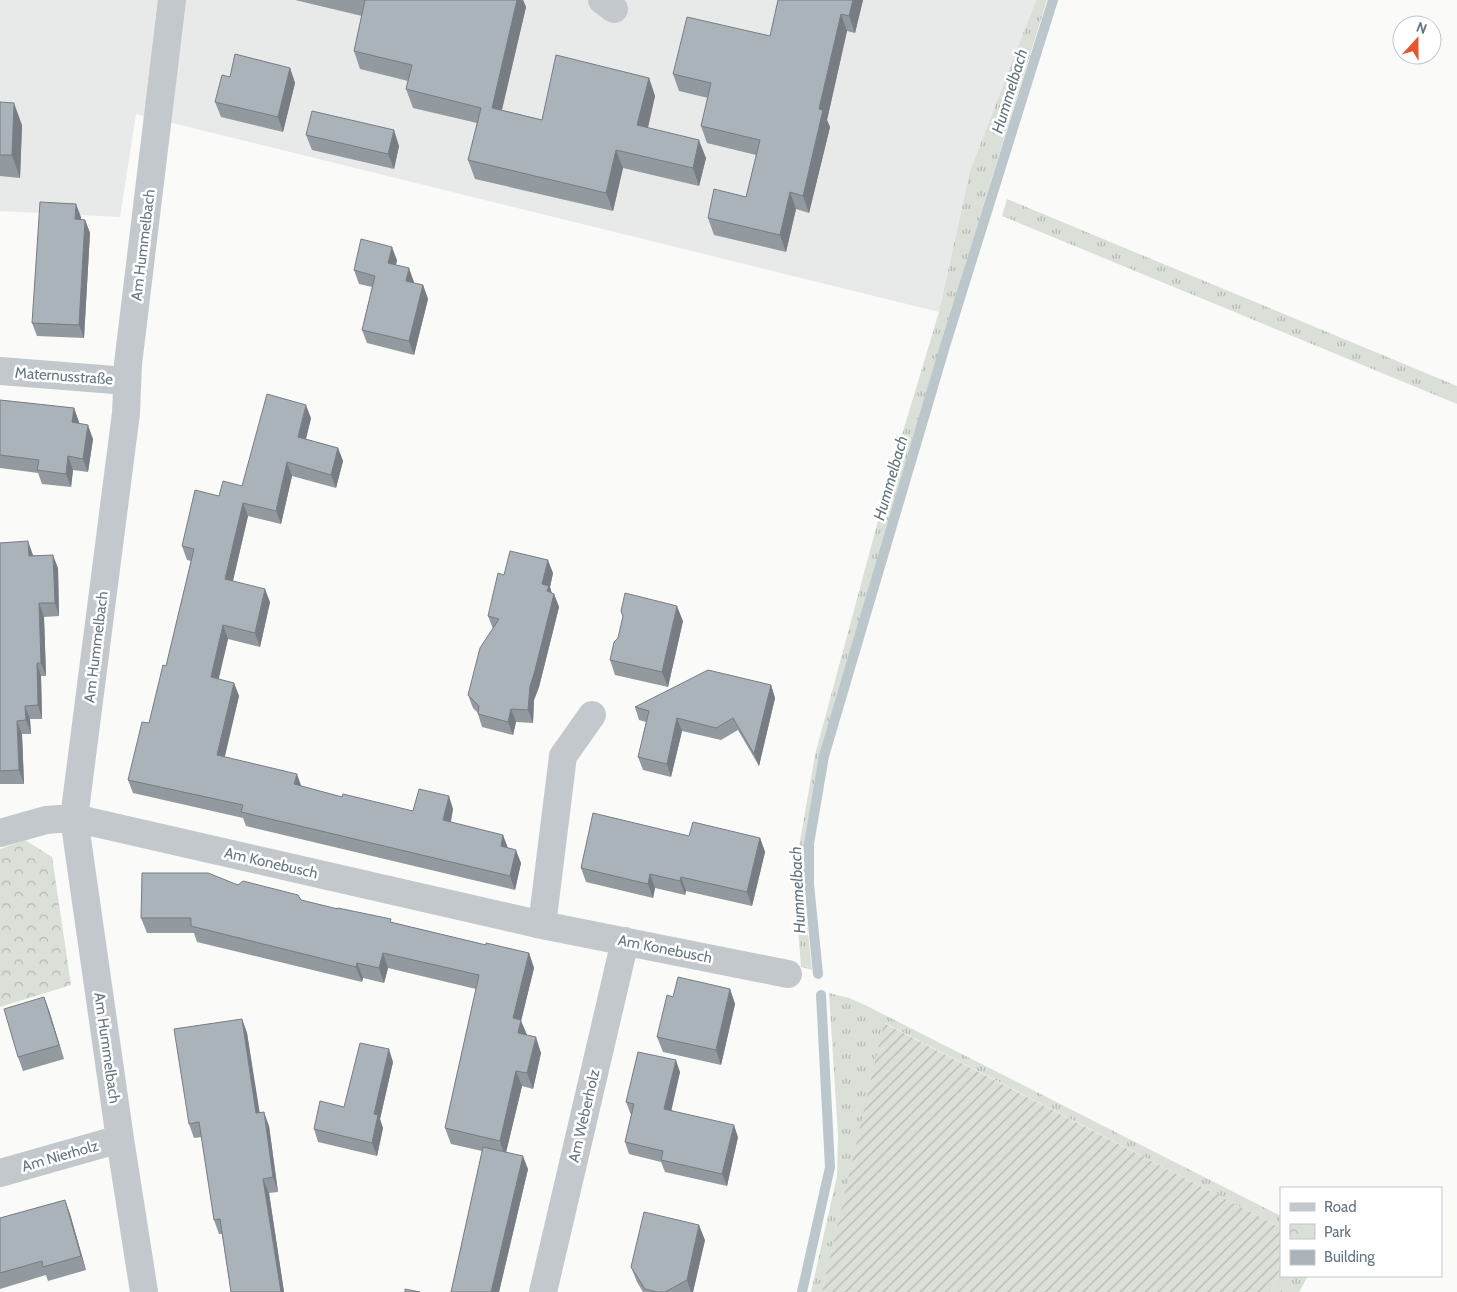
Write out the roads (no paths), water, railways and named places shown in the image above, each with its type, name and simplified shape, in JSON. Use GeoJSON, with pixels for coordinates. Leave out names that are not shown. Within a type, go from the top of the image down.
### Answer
{"type":"FeatureCollection","features":[{"type":"Feature","properties":{"kind":"street","name":"Am Hummelbach"},"geometry":{"type":"LineString","coordinates":[[144,1292],[74,818],[126,413],[127,381],[172,0]]}},
{"type":"Feature","properties":{"kind":"street","name":"Maternusstraße"},"geometry":{"type":"LineString","coordinates":[[0,371],[127,381]]}},
{"type":"Feature","properties":{"kind":"street"},"geometry":{"type":"LineString","coordinates":[[542,925],[563,756],[592,715]]}},
{"type":"Feature","properties":{"kind":"street","name":"Am Konebusch"},"geometry":{"type":"LineString","coordinates":[[0,833],[46,820],[74,818],[542,925],[788,974]]}},
{"type":"Feature","properties":{"kind":"street","name":"Am Weberholz"},"geometry":{"type":"LineString","coordinates":[[543,1292],[625,941]]}},
{"type":"Feature","properties":{"kind":"street","name":"Am Nierholz"},"geometry":{"type":"LineString","coordinates":[[0,1173],[120,1139]]}},
{"type":"Feature","properties":{"kind":"waterway","name":"Hummelbach"},"geometry":{"type":"LineString","coordinates":[[818,974],[809,884],[809,844],[824,756],[945,346],[1053,0]]}},
{"type":"Feature","properties":{"kind":"waterway","name":"Hummelbach"},"geometry":{"type":"LineString","coordinates":[[802,1292],[830,1167],[821,995]]}}]}
